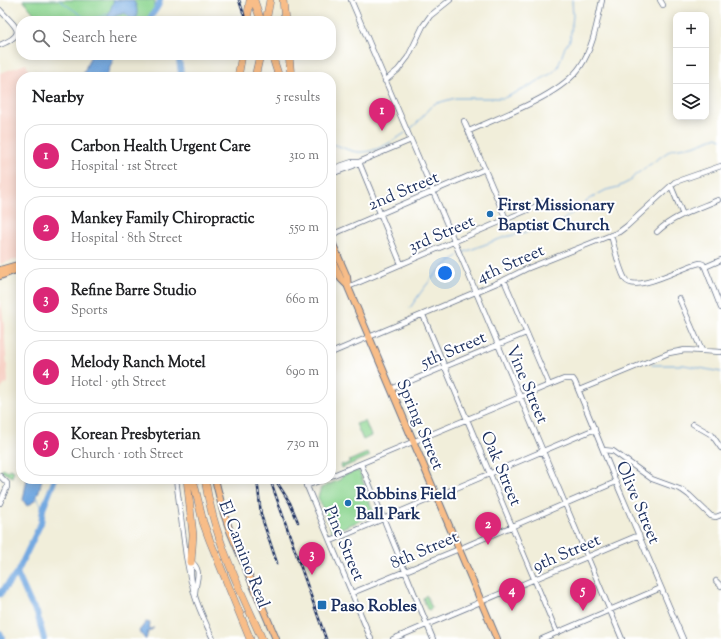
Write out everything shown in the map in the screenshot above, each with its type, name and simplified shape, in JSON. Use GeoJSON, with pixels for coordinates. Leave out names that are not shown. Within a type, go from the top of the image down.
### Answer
{"type":"FeatureCollection","features":[{"type":"Feature","properties":{"kind":"highway"},"geometry":{"type":"LineString","coordinates":[[248,16],[250,0]]}},
{"type":"Feature","properties":{"kind":"highway"},"geometry":{"type":"LineString","coordinates":[[254,0],[259,16]]}},
{"type":"Feature","properties":{"kind":"highway"},"geometry":{"type":"LineString","coordinates":[[267,16],[270,0]]}},
{"type":"Feature","properties":{"kind":"highway"},"geometry":{"type":"LineString","coordinates":[[283,0],[285,16]]}},
{"type":"Feature","properties":{"kind":"highway"},"geometry":{"type":"LineString","coordinates":[[239,72],[241,60]]}},
{"type":"Feature","properties":{"kind":"highway"},"geometry":{"type":"LineString","coordinates":[[256,72],[259,60]]}},
{"type":"Feature","properties":{"kind":"highway"},"geometry":{"type":"LineString","coordinates":[[274,60],[277,72]]}},
{"type":"Feature","properties":{"kind":"highway"},"geometry":{"type":"LineString","coordinates":[[289,60],[291,72]]}},
{"type":"Feature","properties":{"kind":"highway"},"geometry":{"type":"LineString","coordinates":[[188,484],[193,531],[188,559]]}},
{"type":"Feature","properties":{"kind":"highway","name":"El Camino Real"},"geometry":{"type":"LineString","coordinates":[[194,484],[203,522],[250,639]]}},
{"type":"Feature","properties":{"kind":"highway","name":"El Camino Real"},"geometry":{"type":"LineString","coordinates":[[206,484],[210,506],[227,560],[262,639]]}},
{"type":"Feature","properties":{"kind":"main road","name":"Spring Street"},"geometry":{"type":"LineString","coordinates":[[336,252],[347,277],[348,287]]}},
{"type":"Feature","properties":{"kind":"main road"},"geometry":{"type":"LineString","coordinates":[[0,270],[16,265]]}},
{"type":"Feature","properties":{"kind":"main road","name":"Spring Street"},"geometry":{"type":"LineString","coordinates":[[336,268],[341,279],[348,287],[370,337],[497,639]]}},
{"type":"Feature","properties":{"kind":"main road"},"geometry":{"type":"LineString","coordinates":[[0,276],[16,270]]}},
{"type":"Feature","properties":{"kind":"main road"},"geometry":{"type":"LineString","coordinates":[[216,484],[222,511],[276,639]]}},
{"type":"Feature","properties":{"kind":"street","name":"Vine Street"},"geometry":{"type":"LineString","coordinates":[[351,0],[622,639]]}},
{"type":"Feature","properties":{"kind":"street"},"geometry":{"type":"LineString","coordinates":[[385,81],[398,70],[408,57],[423,26],[430,16],[450,0]]}},
{"type":"Feature","properties":{"kind":"street"},"geometry":{"type":"LineString","coordinates":[[469,131],[535,101],[561,85],[574,74],[586,57],[592,42],[602,0]]}},
{"type":"Feature","properties":{"kind":"street"},"geometry":{"type":"LineString","coordinates":[[660,0],[663,5]]}},
{"type":"Feature","properties":{"kind":"street"},"geometry":{"type":"LineString","coordinates":[[0,10],[16,27]]}},
{"type":"Feature","properties":{"kind":"street"},"geometry":{"type":"LineString","coordinates":[[0,46],[15,38],[16,34]]}},
{"type":"Feature","properties":{"kind":"street"},"geometry":{"type":"LineString","coordinates":[[464,121],[506,219]]}},
{"type":"Feature","properties":{"kind":"street"},"geometry":{"type":"LineString","coordinates":[[336,172],[411,140]]}},
{"type":"Feature","properties":{"kind":"street"},"geometry":{"type":"LineString","coordinates":[[336,167],[352,162],[359,162]]}},
{"type":"Feature","properties":{"kind":"street"},"geometry":{"type":"LineString","coordinates":[[359,162],[401,264]]}},
{"type":"Feature","properties":{"kind":"street","name":"4th Street"},"geometry":{"type":"LineString","coordinates":[[336,351],[504,280],[526,269],[611,235],[627,226],[675,182],[721,166]]}},
{"type":"Feature","properties":{"kind":"street","name":"2nd Street"},"geometry":{"type":"LineString","coordinates":[[336,233],[485,169]]}},
{"type":"Feature","properties":{"kind":"street"},"geometry":{"type":"LineString","coordinates":[[671,186],[683,215]]}},
{"type":"Feature","properties":{"kind":"street"},"geometry":{"type":"LineString","coordinates":[[657,232],[667,223],[718,200]]}},
{"type":"Feature","properties":{"kind":"street","name":"3rd Street"},"geometry":{"type":"LineString","coordinates":[[348,287],[544,203]]}},
{"type":"Feature","properties":{"kind":"street"},"geometry":{"type":"LineString","coordinates":[[611,235],[620,265],[626,279],[629,282],[633,284],[658,279],[697,263],[703,264],[718,294],[721,308]]}},
{"type":"Feature","properties":{"kind":"street"},"geometry":{"type":"LineString","coordinates":[[705,267],[721,260]]}},
{"type":"Feature","properties":{"kind":"street"},"geometry":{"type":"LineString","coordinates":[[336,474],[548,385],[504,280]]}},
{"type":"Feature","properties":{"kind":"street"},"geometry":{"type":"LineString","coordinates":[[679,298],[702,351]]}},
{"type":"Feature","properties":{"kind":"street","name":"Oak Street"},"geometry":{"type":"LineString","coordinates":[[422,315],[557,633]]}},
{"type":"Feature","properties":{"kind":"street","name":"5th Street"},"geometry":{"type":"LineString","coordinates":[[391,389],[526,332]]}},
{"type":"Feature","properties":{"kind":"street"},"geometry":{"type":"LineString","coordinates":[[579,390],[669,353],[685,350],[721,352]]}},
{"type":"Feature","properties":{"kind":"street","name":"Olive Street"},"geometry":{"type":"LineString","coordinates":[[548,385],[569,378],[574,380],[683,639]]}},
{"type":"Feature","properties":{"kind":"street"},"geometry":{"type":"LineString","coordinates":[[693,424],[712,435],[721,448]]}},
{"type":"Feature","properties":{"kind":"street"},"geometry":{"type":"LineString","coordinates":[[330,541],[595,429]]}},
{"type":"Feature","properties":{"kind":"street"},"geometry":{"type":"LineString","coordinates":[[603,450],[613,451],[652,479],[682,490],[711,516],[716,517],[721,515]]}},
{"type":"Feature","properties":{"kind":"street"},"geometry":{"type":"LineString","coordinates":[[361,464],[434,639]]}},
{"type":"Feature","properties":{"kind":"street"},"geometry":{"type":"LineString","coordinates":[[0,476],[7,483],[7,487],[0,503]]}},
{"type":"Feature","properties":{"kind":"street","name":"8th Street"},"geometry":{"type":"LineString","coordinates":[[352,593],[616,482]]}},
{"type":"Feature","properties":{"kind":"street"},"geometry":{"type":"LineString","coordinates":[[177,484],[191,582],[195,597],[213,639]]}},
{"type":"Feature","properties":{"kind":"street"},"geometry":{"type":"LineString","coordinates":[[306,486],[311,484]]}},
{"type":"Feature","properties":{"kind":"street","name":"Pine Street"},"geometry":{"type":"LineString","coordinates":[[306,486],[371,639]]}},
{"type":"Feature","properties":{"kind":"street","name":"9th Street"},"geometry":{"type":"LineString","coordinates":[[393,639],[639,535]]}},
{"type":"Feature","properties":{"kind":"street"},"geometry":{"type":"LineString","coordinates":[[188,559],[191,582]]}},
{"type":"Feature","properties":{"kind":"street"},"geometry":{"type":"LineString","coordinates":[[188,559],[197,569],[199,576],[195,588],[195,597]]}},
{"type":"Feature","properties":{"kind":"street"},"geometry":{"type":"LineString","coordinates":[[716,581],[721,586]]}},
{"type":"Feature","properties":{"kind":"street"},"geometry":{"type":"LineString","coordinates":[[542,639],[661,588]]}},
{"type":"Feature","properties":{"kind":"shaded area"},"geometry":{"type":"Polygon","coordinates":[[[26,64],[29,72],[16,72],[16,259],[0,264],[0,73],[26,64]]]}},
{"type":"Feature","properties":{"kind":"shaded area"},"geometry":{"type":"Polygon","coordinates":[[[0,301],[3,315],[8,381],[0,390],[0,301]]]}},
{"type":"Feature","properties":{"kind":"green space"},"geometry":{"type":"Polygon","coordinates":[[[23,0],[155,0],[155,9],[151,16],[36,16],[23,0]]]}},
{"type":"Feature","properties":{"kind":"green space"},"geometry":{"type":"Polygon","coordinates":[[[365,421],[371,436],[363,440],[356,424],[365,421]]]}},
{"type":"Feature","properties":{"kind":"green space"},"geometry":{"type":"Polygon","coordinates":[[[367,453],[370,456],[342,468],[342,464],[344,465],[350,462],[349,461],[367,453]]]}},
{"type":"Feature","properties":{"kind":"green space"},"geometry":{"type":"Polygon","coordinates":[[[3,469],[14,471],[12,477],[1,471],[3,469]]]}},
{"type":"Feature","properties":{"kind":"green space"},"geometry":{"type":"Polygon","coordinates":[[[359,471],[367,492],[366,494],[375,515],[332,532],[318,497],[321,488],[330,484],[336,484],[336,481],[341,479],[342,476],[359,471]]]}},
{"type":"Feature","properties":{"kind":"green space"},"geometry":{"type":"Polygon","coordinates":[[[426,595],[432,608],[429,610],[427,609],[423,598],[426,595]]]}},
{"type":"Feature","properties":{"kind":"water"},"geometry":{"type":"Polygon","coordinates":[[[114,0],[133,0],[136,5],[137,16],[128,16],[125,13],[115,16],[108,16],[114,0]]]}},
{"type":"Feature","properties":{"kind":"water"},"geometry":{"type":"Polygon","coordinates":[[[89,60],[113,60],[108,72],[84,72],[89,60]]]}},
{"type":"Feature","properties":{"kind":"water"},"geometry":{"type":"Polygon","coordinates":[[[26,484],[41,484],[34,502],[27,506],[23,500],[26,484]]]}},
{"type":"Feature","properties":{"kind":"water"},"geometry":{"type":"Polygon","coordinates":[[[146,622],[150,623],[149,629],[154,628],[148,632],[145,639],[139,631],[146,622]]]}},
{"type":"Feature","properties":{"kind":"waterway"},"geometry":{"type":"LineString","coordinates":[[59,0],[83,16]]}},
{"type":"Feature","properties":{"kind":"waterway"},"geometry":{"type":"LineString","coordinates":[[151,16],[160,0]]}},
{"type":"Feature","properties":{"kind":"waterway"},"geometry":{"type":"LineString","coordinates":[[409,130],[434,104],[455,98],[504,98],[524,89],[552,73],[558,67],[565,47],[570,40],[573,16],[572,0]]}},
{"type":"Feature","properties":{"kind":"waterway"},"geometry":{"type":"LineString","coordinates":[[102,16],[108,14]]}},
{"type":"Feature","properties":{"kind":"waterway"},"geometry":{"type":"LineString","coordinates":[[179,60],[181,72]]}},
{"type":"Feature","properties":{"kind":"waterway"},"geometry":{"type":"LineString","coordinates":[[336,145],[352,151],[366,152],[380,148],[405,133]]}},
{"type":"Feature","properties":{"kind":"waterway"},"geometry":{"type":"LineString","coordinates":[[462,253],[505,237],[559,223],[580,208],[589,199],[606,190],[618,187],[630,181],[635,175],[672,149],[693,146],[717,137],[721,139]]}},
{"type":"Feature","properties":{"kind":"waterway"},"geometry":{"type":"LineString","coordinates":[[410,308],[431,279],[443,267],[458,256]]}},
{"type":"Feature","properties":{"kind":"waterway"},"geometry":{"type":"LineString","coordinates":[[652,365],[684,365],[721,372]]}},
{"type":"Feature","properties":{"kind":"waterway"},"geometry":{"type":"LineString","coordinates":[[44,639],[37,613],[31,604],[17,573],[41,523],[43,509],[53,484]]}},
{"type":"Feature","properties":{"kind":"waterway"},"geometry":{"type":"LineString","coordinates":[[37,497],[43,509]]}},
{"type":"Feature","properties":{"kind":"waterway"},"geometry":{"type":"LineString","coordinates":[[0,594],[17,573]]}},
{"type":"Feature","properties":{"kind":"waterway"},"geometry":{"type":"LineString","coordinates":[[0,633],[2,639]]}},
{"type":"Feature","properties":{"kind":"railway"},"geometry":{"type":"LineString","coordinates":[[239,0],[244,16]]}},
{"type":"Feature","properties":{"kind":"railway"},"geometry":{"type":"LineString","coordinates":[[257,60],[258,72]]}},
{"type":"Feature","properties":{"kind":"railway"},"geometry":{"type":"LineString","coordinates":[[258,484],[261,515],[277,563]]}},
{"type":"Feature","properties":{"kind":"railway"},"geometry":{"type":"LineString","coordinates":[[272,484],[326,639]]}},
{"type":"Feature","properties":{"kind":"railway"},"geometry":{"type":"LineString","coordinates":[[278,484],[290,503],[298,522]]}},
{"type":"Feature","properties":{"kind":"place","name":"Carbon Health Urgent Care"},"geometry":{"type":"Point","coordinates":[382,131]}},
{"type":"Feature","properties":{"kind":"place","name":"First Missionary Baptist Church"},"geometry":{"type":"Point","coordinates":[490,214]}},
{"type":"Feature","properties":{"kind":"place","name":"Robbins Field Ball Park"},"geometry":{"type":"Point","coordinates":[348,503]}},
{"type":"Feature","properties":{"kind":"place","name":"Mankey Family Chiropractic"},"geometry":{"type":"Point","coordinates":[488,545]}},
{"type":"Feature","properties":{"kind":"place","name":"Refine Barre Studio"},"geometry":{"type":"Point","coordinates":[312,575]}},
{"type":"Feature","properties":{"kind":"place","name":"Paso Robles"},"geometry":{"type":"Point","coordinates":[322,605]}},
{"type":"Feature","properties":{"kind":"place","name":"Melody Ranch Motel"},"geometry":{"type":"Point","coordinates":[512,611]}},
{"type":"Feature","properties":{"kind":"place","name":"Korean Presbyterian"},"geometry":{"type":"Point","coordinates":[583,611]}}]}
